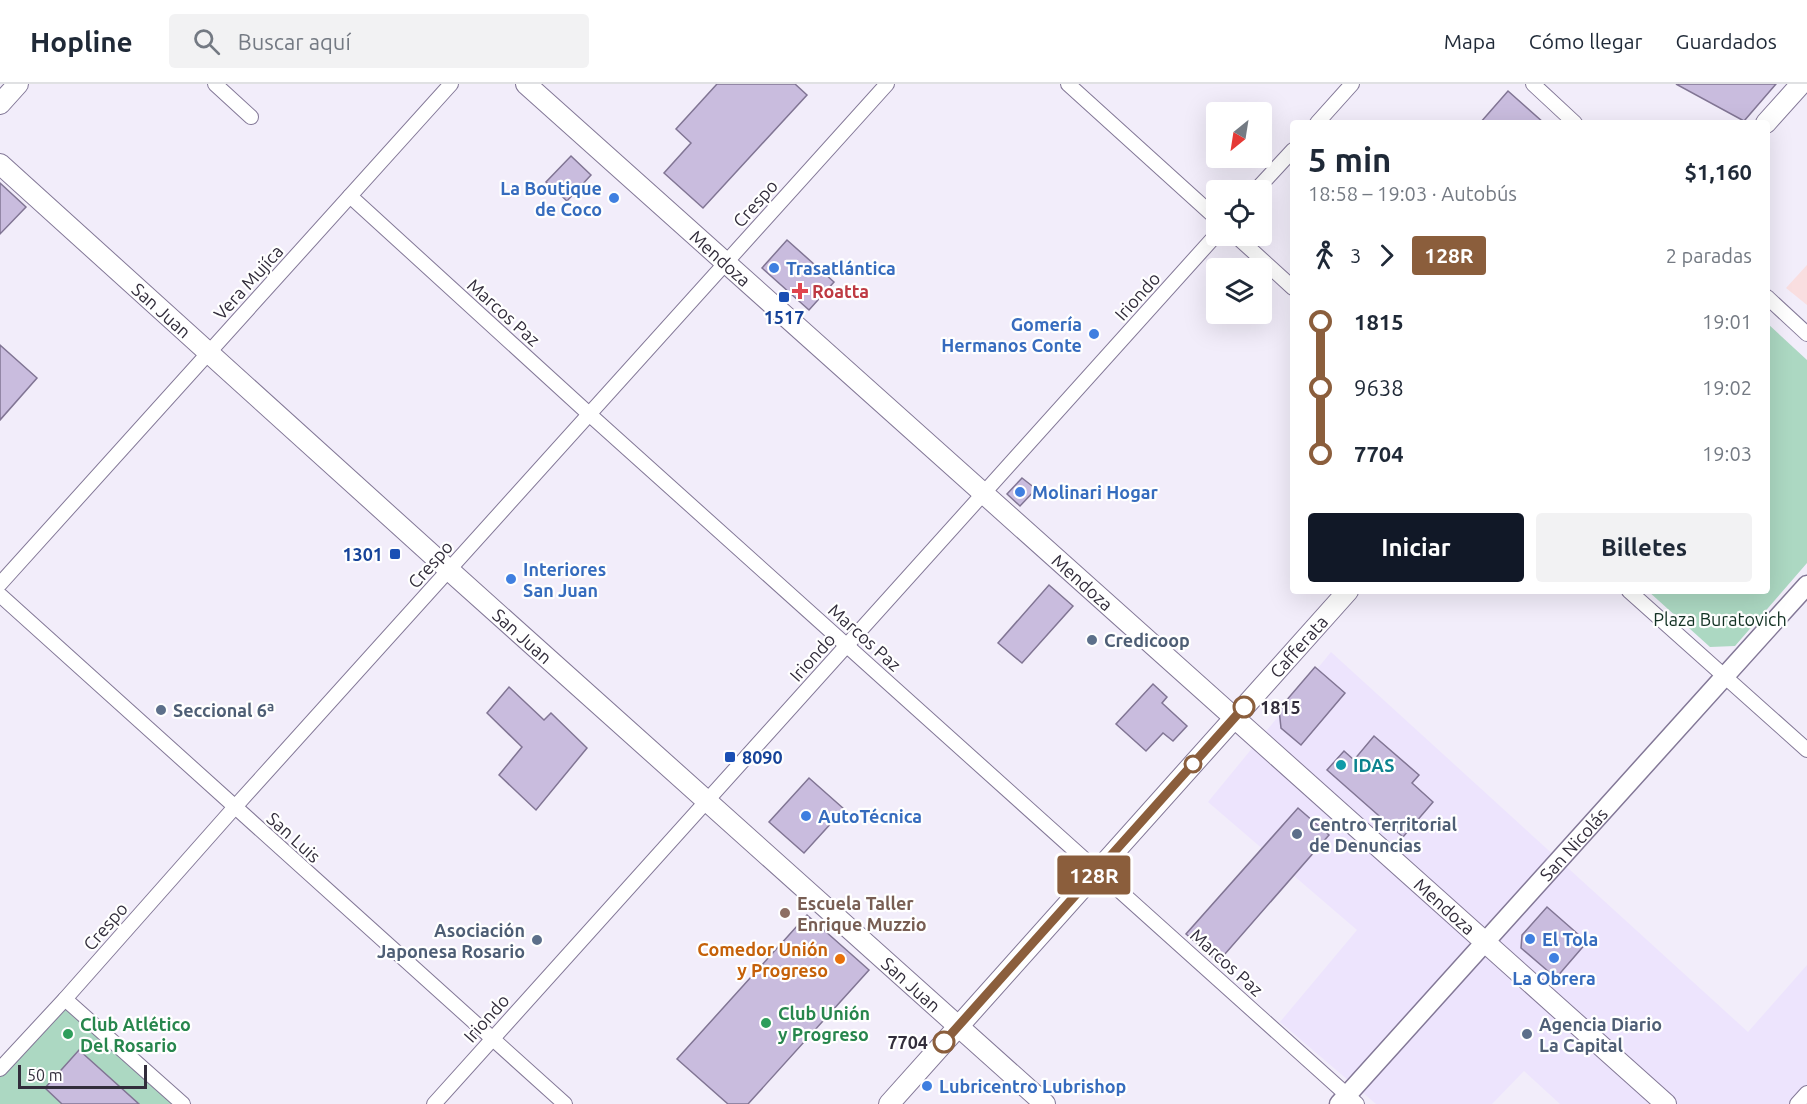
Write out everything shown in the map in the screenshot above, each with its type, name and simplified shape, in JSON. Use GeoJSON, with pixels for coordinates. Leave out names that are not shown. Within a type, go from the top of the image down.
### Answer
{"type":"FeatureCollection","features":[{"type":"Feature","properties":{"kind":"main road"},"geometry":{"type":"LineString","coordinates":[[0,104],[18,84]]}},
{"type":"Feature","properties":{"kind":"main road","name":"Mendoza"},"geometry":{"type":"LineString","coordinates":[[526,84],[1666,1104]]}},
{"type":"Feature","properties":{"kind":"main road"},"geometry":{"type":"LineString","coordinates":[[1769,120],[1801,84]]}},
{"type":"Feature","properties":{"kind":"main road","name":"San Juan"},"geometry":{"type":"LineString","coordinates":[[0,164],[1045,1104]]}},
{"type":"Feature","properties":{"kind":"main road","name":"Cafferata"},"geometry":{"type":"LineString","coordinates":[[889,1104],[1345,594]]}},
{"type":"Feature","properties":{"kind":"street"},"geometry":{"type":"LineString","coordinates":[[215,84],[251,117]]}},
{"type":"Feature","properties":{"kind":"street","name":"Vera Mujíca"},"geometry":{"type":"LineString","coordinates":[[0,584],[451,84]]}},
{"type":"Feature","properties":{"kind":"street","name":"Crespo"},"geometry":{"type":"LineString","coordinates":[[0,1069],[886,84]]}},
{"type":"Feature","properties":{"kind":"street"},"geometry":{"type":"LineString","coordinates":[[1068,84],[1206,209]]}},
{"type":"Feature","properties":{"kind":"street"},"geometry":{"type":"LineString","coordinates":[[1320,120],[1352,84]]}},
{"type":"Feature","properties":{"kind":"street"},"geometry":{"type":"LineString","coordinates":[[1533,84],[1572,120]]}},
{"type":"Feature","properties":{"kind":"street"},"geometry":{"type":"LineString","coordinates":[[1265,180],[1290,153]]}},
{"type":"Feature","properties":{"kind":"street","name":"Marcos Paz"},"geometry":{"type":"LineString","coordinates":[[350,196],[1098,871],[1348,1101]]}},
{"type":"Feature","properties":{"kind":"street","name":"Iriondo"},"geometry":{"type":"LineString","coordinates":[[434,1104],[1206,246]]}},
{"type":"Feature","properties":{"kind":"street"},"geometry":{"type":"LineString","coordinates":[[1247,246],[1290,285]]}},
{"type":"Feature","properties":{"kind":"street"},"geometry":{"type":"LineString","coordinates":[[1770,300],[1807,333]]}},
{"type":"Feature","properties":{"kind":"street","name":"San Nicolás"},"geometry":{"type":"LineString","coordinates":[[1348,1101],[1486,941],[1807,585]]}},
{"type":"Feature","properties":{"kind":"street"},"geometry":{"type":"LineString","coordinates":[[1632,594],[1807,750]]}},
{"type":"Feature","properties":{"kind":"street","name":"San Luis"},"geometry":{"type":"LineString","coordinates":[[0,595],[565,1104]]}},
{"type":"Feature","properties":{"kind":"street"},"geometry":{"type":"LineString","coordinates":[[65,999],[183,1104]]}},
{"type":"Feature","properties":{"kind":"street"},"geometry":{"type":"LineString","coordinates":[[1797,1104],[1807,1093]]}},
{"type":"Feature","properties":{"kind":"shaded area"},"geometry":{"type":"Polygon","coordinates":[[[1807,265],[1807,305],[1786,288],[1807,265]]]}},
{"type":"Feature","properties":{"kind":"shaded area"},"geometry":{"type":"Polygon","coordinates":[[[1331,652],[1748,1032],[1807,965],[1807,1104],[1560,1104],[1524,1071],[1492,1104],[1376,1104],[1280,1022],[1357,930],[1208,802],[1331,652]]]}},
{"type":"Feature","properties":{"kind":"green space","name":"Plaza Buratovich"},"geometry":{"type":"Polygon","coordinates":[[[1770,326],[1807,360],[1807,563],[1735,646],[1710,647],[1651,594],[1770,594],[1770,326]]]}},
{"type":"Feature","properties":{"kind":"green space","name":"Club Atlético Del Rosario"},"geometry":{"type":"Polygon","coordinates":[[[65,999],[183,1104],[0,1104],[0,1069],[65,999]]]}},
{"type":"Feature","properties":{"kind":"building"},"geometry":{"type":"Polygon","coordinates":[[[717,84],[795,84],[807,95],[703,208],[664,173],[691,143],[676,129],[717,84]]]}},
{"type":"Feature","properties":{"kind":"building"},"geometry":{"type":"Polygon","coordinates":[[[1676,84],[1776,84],[1745,120],[1676,84]]]}},
{"type":"Feature","properties":{"kind":"building"},"geometry":{"type":"Polygon","coordinates":[[[1508,91],[1541,120],[1483,120],[1508,91]]]}},
{"type":"Feature","properties":{"kind":"building"},"geometry":{"type":"Polygon","coordinates":[[[571,156],[591,175],[567,201],[546,182],[571,156]]]}},
{"type":"Feature","properties":{"kind":"building"},"geometry":{"type":"Polygon","coordinates":[[[0,183],[26,207],[0,234],[0,183]]]}},
{"type":"Feature","properties":{"kind":"building"},"geometry":{"type":"Polygon","coordinates":[[[787,240],[834,282],[809,310],[762,268],[787,240]]]}},
{"type":"Feature","properties":{"kind":"building"},"geometry":{"type":"Polygon","coordinates":[[[0,345],[37,378],[0,420],[0,345]]]}},
{"type":"Feature","properties":{"kind":"building"},"geometry":{"type":"Polygon","coordinates":[[[1022,478],[1036,489],[1020,506],[1007,494],[1022,478]]]}},
{"type":"Feature","properties":{"kind":"building"},"geometry":{"type":"Polygon","coordinates":[[[1049,585],[1073,606],[1022,663],[998,643],[1049,585]]]}},
{"type":"Feature","properties":{"kind":"building"},"geometry":{"type":"Polygon","coordinates":[[[1315,667],[1345,693],[1301,745],[1281,728],[1279,709],[1315,667]]]}},
{"type":"Feature","properties":{"kind":"building"},"geometry":{"type":"Polygon","coordinates":[[[1153,684],[1167,697],[1162,703],[1187,726],[1173,741],[1163,733],[1146,751],[1116,724],[1153,684]]]}},
{"type":"Feature","properties":{"kind":"building"},"geometry":{"type":"Polygon","coordinates":[[[509,687],[544,720],[551,713],[587,748],[536,810],[499,775],[522,747],[487,713],[509,687]]]}},
{"type":"Feature","properties":{"kind":"building"},"geometry":{"type":"Polygon","coordinates":[[[1374,736],[1419,775],[1412,783],[1433,802],[1403,837],[1327,770],[1344,751],[1354,760],[1374,736]]]}},
{"type":"Feature","properties":{"kind":"building","name":"AutoTécnica"},"geometry":{"type":"Polygon","coordinates":[[[809,778],[844,809],[804,853],[769,822],[809,778]]]}},
{"type":"Feature","properties":{"kind":"building"},"geometry":{"type":"Polygon","coordinates":[[[1298,808],[1329,835],[1218,962],[1186,934],[1298,808]]]}},
{"type":"Feature","properties":{"kind":"building"},"geometry":{"type":"Polygon","coordinates":[[[1547,907],[1587,942],[1556,978],[1521,948],[1522,935],[1547,907]]]}},
{"type":"Feature","properties":{"kind":"building","name":"Club Unión y Progreso"},"geometry":{"type":"Polygon","coordinates":[[[807,915],[869,970],[748,1104],[728,1104],[677,1059],[807,915]]]}},
{"type":"Feature","properties":{"kind":"building"},"geometry":{"type":"Polygon","coordinates":[[[79,1050],[139,1104],[62,1104],[45,1088],[79,1050]]]}},
{"type":"Feature","properties":{"kind":"bus line","name":"128R"},"geometry":{"type":"LineString","coordinates":[[944,1042],[1244,707]]}},
{"type":"Feature","properties":{"kind":"place","name":"La Boutique de Coco"},"geometry":{"type":"Point","coordinates":[614,198]}},
{"type":"Feature","properties":{"kind":"place","name":"Trasatlántica"},"geometry":{"type":"Point","coordinates":[774,268]}},
{"type":"Feature","properties":{"kind":"place","name":"Roatta"},"geometry":{"type":"Point","coordinates":[800,291]}},
{"type":"Feature","properties":{"kind":"place","name":"1517"},"geometry":{"type":"Point","coordinates":[784,297]}},
{"type":"Feature","properties":{"kind":"place","name":"Gomería Hermanos Conte"},"geometry":{"type":"Point","coordinates":[1094,334]}},
{"type":"Feature","properties":{"kind":"place","name":"Molinari Hogar"},"geometry":{"type":"Point","coordinates":[1020,492]}},
{"type":"Feature","properties":{"kind":"place","name":"1301"},"geometry":{"type":"Point","coordinates":[395,554]}},
{"type":"Feature","properties":{"kind":"place","name":"Interiores San Juan"},"geometry":{"type":"Point","coordinates":[511,579]}},
{"type":"Feature","properties":{"kind":"place","name":"Credicoop"},"geometry":{"type":"Point","coordinates":[1092,640]}},
{"type":"Feature","properties":{"kind":"place","name":"1815"},"geometry":{"type":"Point","coordinates":[1244,707]}},
{"type":"Feature","properties":{"kind":"place","name":"Seccional 6ª"},"geometry":{"type":"Point","coordinates":[161,710]}},
{"type":"Feature","properties":{"kind":"place","name":"8090"},"geometry":{"type":"Point","coordinates":[730,757]}},
{"type":"Feature","properties":{"kind":"place","name":"IDAS"},"geometry":{"type":"Point","coordinates":[1341,765]}},
{"type":"Feature","properties":{"kind":"place","name":"AutoTécnica"},"geometry":{"type":"Point","coordinates":[806,816]}},
{"type":"Feature","properties":{"kind":"place","name":"Centro Territorial de Denuncias"},"geometry":{"type":"Point","coordinates":[1297,834]}},
{"type":"Feature","properties":{"kind":"place","name":"Escuela Taller Enrique Muzzio"},"geometry":{"type":"Point","coordinates":[785,913]}},
{"type":"Feature","properties":{"kind":"place","name":"El Tola"},"geometry":{"type":"Point","coordinates":[1530,939]}},
{"type":"Feature","properties":{"kind":"place","name":"Asociación Japonesa Rosario"},"geometry":{"type":"Point","coordinates":[537,940]}},
{"type":"Feature","properties":{"kind":"place","name":"La Obrera"},"geometry":{"type":"Point","coordinates":[1554,958]}},
{"type":"Feature","properties":{"kind":"place","name":"Comedor Unión y Progreso"},"geometry":{"type":"Point","coordinates":[840,959]}},
{"type":"Feature","properties":{"kind":"place","name":"Club Unión y Progreso"},"geometry":{"type":"Point","coordinates":[766,1023]}},
{"type":"Feature","properties":{"kind":"place","name":"Club Atlético Del Rosario"},"geometry":{"type":"Point","coordinates":[68,1034]}},
{"type":"Feature","properties":{"kind":"place","name":"Agencia Diario La Capital"},"geometry":{"type":"Point","coordinates":[1527,1034]}},
{"type":"Feature","properties":{"kind":"place","name":"7704"},"geometry":{"type":"Point","coordinates":[944,1042]}},
{"type":"Feature","properties":{"kind":"place","name":"Lubricentro Lubrishop"},"geometry":{"type":"Point","coordinates":[927,1086]}}]}
